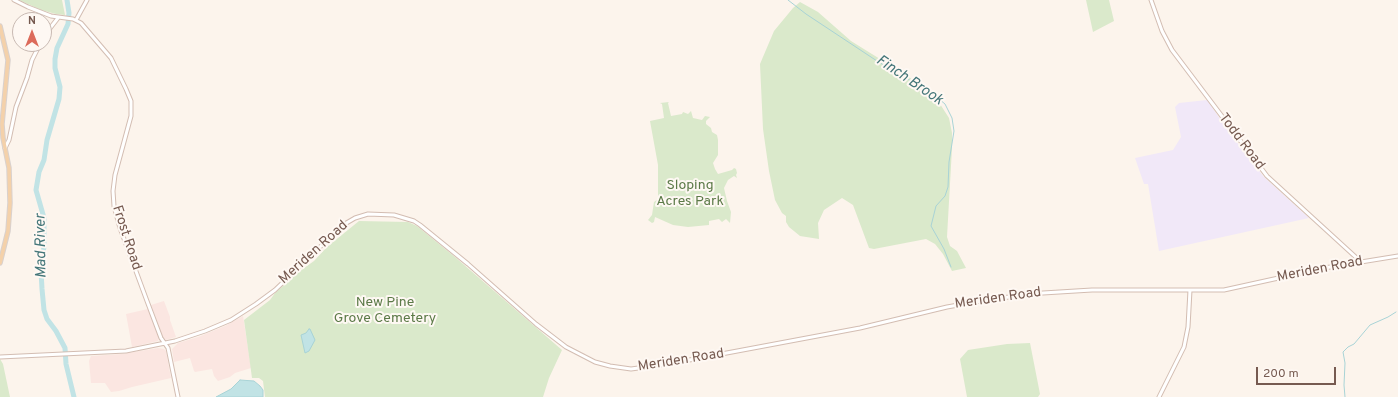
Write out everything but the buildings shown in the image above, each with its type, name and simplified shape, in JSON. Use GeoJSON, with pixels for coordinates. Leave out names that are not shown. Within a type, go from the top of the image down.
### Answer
{"type":"FeatureCollection","features":[{"type":"Feature","properties":{"kind":"main road"},"geometry":{"type":"LineString","coordinates":[[14,0],[34,10],[58,18],[52,26]]}},
{"type":"Feature","properties":{"kind":"main road"},"geometry":{"type":"LineString","coordinates":[[76,20],[87,0]]}},
{"type":"Feature","properties":{"kind":"main road","name":"Todd Road"},"geometry":{"type":"LineString","coordinates":[[1151,0],[1162,31],[1172,50],[1267,176],[1360,262]]}},
{"type":"Feature","properties":{"kind":"main road","name":"Frost Road"},"geometry":{"type":"LineString","coordinates":[[58,18],[72,18],[85,26],[112,58],[130,99],[131,118],[115,175],[113,191],[114,206],[120,228],[161,338],[168,349],[178,397]]}},
{"type":"Feature","properties":{"kind":"main road"},"geometry":{"type":"LineString","coordinates":[[0,26],[8,60],[2,118],[9,168],[10,214],[8,231],[0,263]]}},
{"type":"Feature","properties":{"kind":"main road"},"geometry":{"type":"LineString","coordinates":[[5,148],[9,140],[16,107],[36,52]]}},
{"type":"Feature","properties":{"kind":"main road","name":"Meriden Road"},"geometry":{"type":"LineString","coordinates":[[0,357],[126,351],[165,343],[205,331],[245,312],[275,290],[343,225],[355,218],[376,213],[403,217],[420,225],[536,324],[566,347],[595,362],[631,369],[860,328],[947,307],[997,298],[1084,290],[1190,290],[1232,288],[1324,268],[1398,256]]}},
{"type":"Feature","properties":{"kind":"main road"},"geometry":{"type":"LineString","coordinates":[[1160,397],[1184,347],[1188,327],[1190,290]]}},
{"type":"Feature","properties":{"kind":"shaded area"},"geometry":{"type":"Polygon","coordinates":[[[1207,100],[1232,136],[1264,177],[1309,218],[1159,251],[1148,184],[1144,184],[1135,158],[1173,150],[1181,137],[1175,107],[1179,103],[1207,100]]]}},
{"type":"Feature","properties":{"kind":"shaded area"},"geometry":{"type":"Polygon","coordinates":[[[164,301],[176,337],[166,340],[163,337],[151,305],[164,301]]]}},
{"type":"Feature","properties":{"kind":"shaded area"},"geometry":{"type":"Polygon","coordinates":[[[148,309],[159,338],[158,341],[132,347],[126,314],[148,309]]]}},
{"type":"Feature","properties":{"kind":"shaded area"},"geometry":{"type":"Polygon","coordinates":[[[243,316],[251,368],[235,373],[230,377],[218,381],[214,376],[212,369],[195,372],[190,358],[174,362],[172,349],[178,343],[225,326],[243,316]]]}},
{"type":"Feature","properties":{"kind":"shaded area"},"geometry":{"type":"Polygon","coordinates":[[[158,348],[166,351],[171,378],[111,392],[105,383],[91,383],[89,361],[91,356],[122,354],[158,348]]]}},
{"type":"Feature","properties":{"kind":"green space"},"geometry":{"type":"Polygon","coordinates":[[[19,0],[62,0],[65,15],[56,14],[41,10],[19,0]]]}},
{"type":"Feature","properties":{"kind":"green space"},"geometry":{"type":"Polygon","coordinates":[[[1086,0],[1109,0],[1114,21],[1093,32],[1086,0]]]}},
{"type":"Feature","properties":{"kind":"green space"},"geometry":{"type":"Polygon","coordinates":[[[800,2],[818,12],[851,41],[909,77],[928,91],[940,104],[949,118],[952,133],[952,148],[947,237],[950,246],[957,251],[966,268],[952,271],[943,254],[935,244],[926,239],[874,249],[869,248],[853,205],[842,198],[824,210],[818,223],[819,239],[800,236],[789,227],[786,222],[786,216],[782,213],[775,200],[769,171],[763,129],[760,64],[774,31],[793,8],[800,2]]]}},
{"type":"Feature","properties":{"kind":"green space","name":"Sloping Acres Park"},"geometry":{"type":"Polygon","coordinates":[[[669,102],[671,116],[682,114],[683,112],[688,114],[691,111],[693,118],[702,120],[705,116],[710,117],[706,121],[706,124],[711,128],[712,132],[717,135],[718,140],[718,155],[713,163],[715,169],[718,174],[734,168],[736,169],[737,173],[737,178],[734,176],[728,180],[724,188],[731,212],[730,223],[726,219],[722,222],[719,219],[709,221],[709,225],[688,227],[673,225],[655,217],[654,222],[652,223],[648,220],[652,215],[654,202],[658,199],[658,165],[650,121],[664,118],[662,104],[660,103],[669,102]]]}},
{"type":"Feature","properties":{"kind":"green space","name":"New Pine Grove Cemetery"},"geometry":{"type":"Polygon","coordinates":[[[359,221],[408,222],[417,226],[562,350],[549,378],[543,397],[265,397],[263,381],[259,378],[252,378],[244,320],[270,300],[275,293],[359,221]]]}},
{"type":"Feature","properties":{"kind":"green space"},"geometry":{"type":"Polygon","coordinates":[[[1030,343],[1040,394],[1038,397],[967,397],[960,359],[968,350],[1007,344],[1030,343]]]}},
{"type":"Feature","properties":{"kind":"green space"},"geometry":{"type":"Polygon","coordinates":[[[0,359],[3,364],[10,397],[0,397],[0,359]]]}},
{"type":"Feature","properties":{"kind":"water"},"geometry":{"type":"Polygon","coordinates":[[[309,329],[315,340],[309,351],[305,353],[301,335],[306,333],[309,329]]]}},
{"type":"Feature","properties":{"kind":"water"},"geometry":{"type":"Polygon","coordinates":[[[240,380],[254,381],[263,390],[263,397],[216,397],[231,389],[240,380]]]}},
{"type":"Feature","properties":{"kind":"waterway","name":"Mad River"},"geometry":{"type":"LineString","coordinates":[[67,0],[69,13],[68,24],[57,48],[55,59],[55,68],[60,87],[59,99],[47,140],[44,160],[39,172],[36,190],[44,218],[44,246],[41,271],[44,310],[47,319],[56,331],[65,348],[66,364],[74,397]]}},
{"type":"Feature","properties":{"kind":"waterway","name":"Finch Brook"},"geometry":{"type":"LineString","coordinates":[[788,0],[806,14],[877,61],[933,94],[945,104],[952,118],[954,131],[949,162],[948,187],[945,196],[936,206],[931,226],[944,249],[951,267]]}},
{"type":"Feature","properties":{"kind":"waterway"},"geometry":{"type":"LineString","coordinates":[[1345,397],[1345,363],[1343,352],[1354,344],[1370,325],[1396,312]]}}]}
